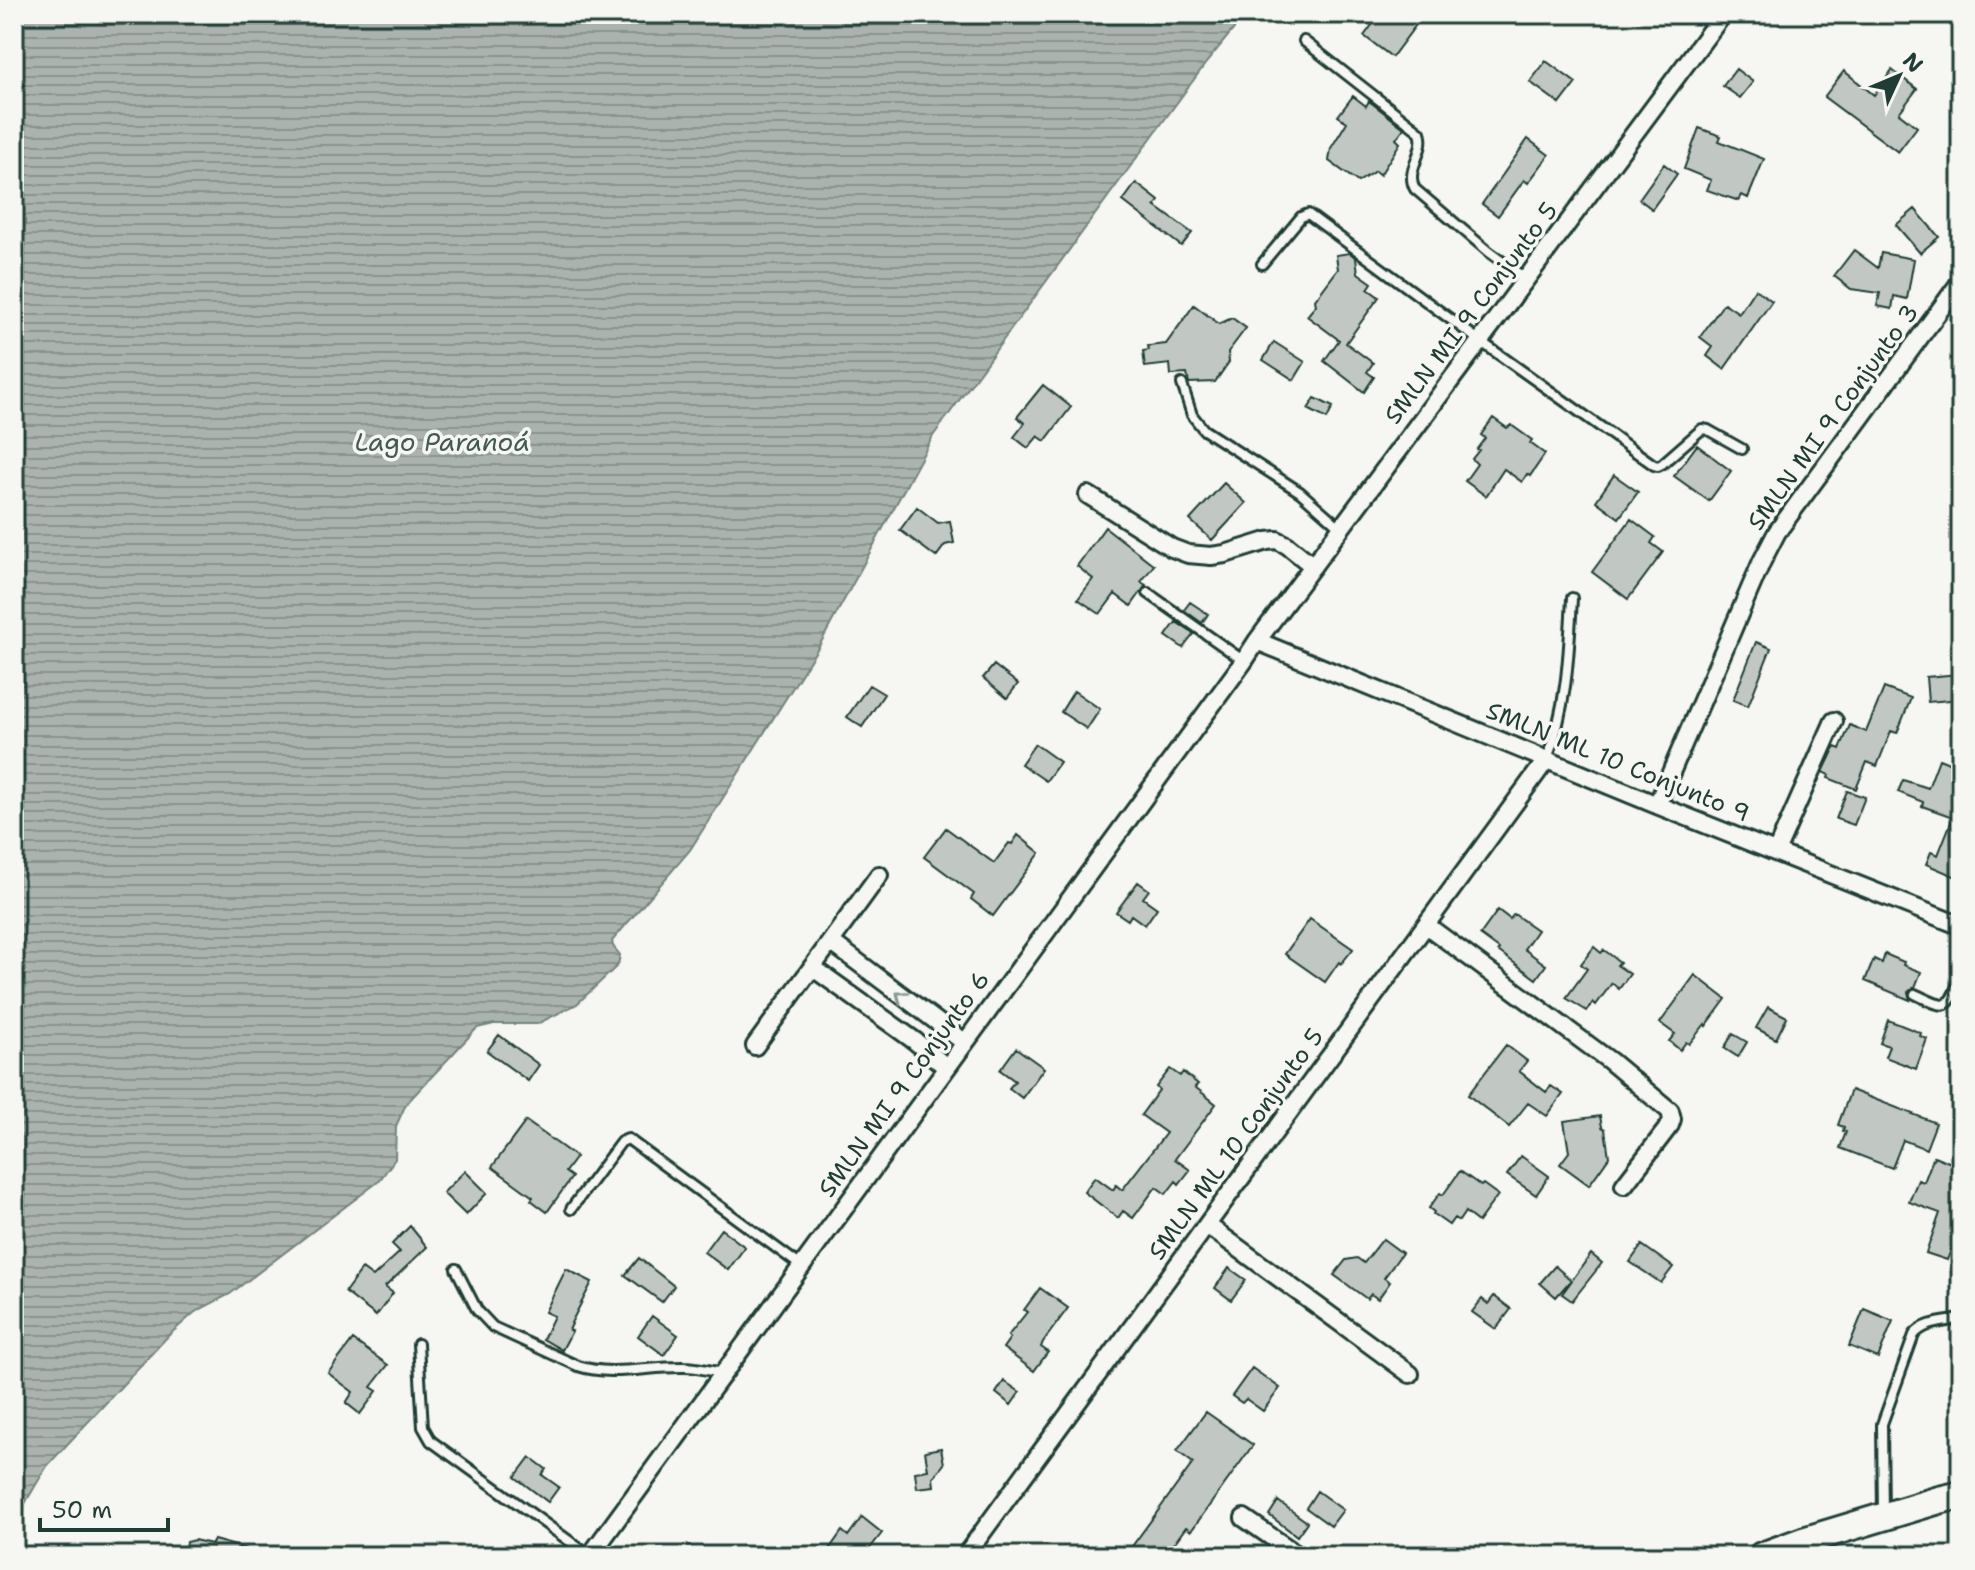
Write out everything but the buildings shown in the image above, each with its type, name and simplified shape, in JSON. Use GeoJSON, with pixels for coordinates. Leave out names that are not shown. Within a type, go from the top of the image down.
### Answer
{"type":"FeatureCollection","features":[{"type":"Feature","properties":{"kind":"main road"},"geometry":{"type":"LineString","coordinates":[[1762,1556],[1883,1516],[1961,1495]]}},
{"type":"Feature","properties":{"kind":"street","name":"SMLN MI 9 Conjunto 5"},"geometry":{"type":"LineString","coordinates":[[1257,641],[1723,14]]}},
{"type":"Feature","properties":{"kind":"street","name":"SMLN MI 9 Conjunto 3"},"geometry":{"type":"LineString","coordinates":[[1657,805],[1777,532],[1961,281]]}},
{"type":"Feature","properties":{"kind":"street"},"geometry":{"type":"LineString","coordinates":[[1088,495],[1172,548],[1188,554],[1225,554],[1277,540],[1313,566]]}},
{"type":"Feature","properties":{"kind":"street","name":"SMLN ML 10 Conjunto 9"},"geometry":{"type":"LineString","coordinates":[[1257,641],[1961,926]]}},
{"type":"Feature","properties":{"kind":"street","name":"SMLN MI 9 Conjunto 6"},"geometry":{"type":"LineString","coordinates":[[590,1556],[1257,641]]}},
{"type":"Feature","properties":{"kind":"street"},"geometry":{"type":"LineString","coordinates":[[1776,852],[1834,721]]}},
{"type":"Feature","properties":{"kind":"street","name":"SMLN ML 10 Conjunto 5"},"geometry":{"type":"LineString","coordinates":[[965,1556],[1547,759]]}},
{"type":"Feature","properties":{"kind":"street"},"geometry":{"type":"LineString","coordinates":[[755,1046],[879,875]]}},
{"type":"Feature","properties":{"kind":"street"},"geometry":{"type":"LineString","coordinates":[[1426,925],[1610,1061],[1670,1111],[1670,1125],[1624,1185]]}},
{"type":"Feature","properties":{"kind":"street"},"geometry":{"type":"LineString","coordinates":[[831,942],[964,1042]]}},
{"type":"Feature","properties":{"kind":"street"},"geometry":{"type":"LineString","coordinates":[[812,967],[946,1067]]}},
{"type":"Feature","properties":{"kind":"street"},"geometry":{"type":"LineString","coordinates":[[1207,1225],[1410,1374]]}},
{"type":"Feature","properties":{"kind":"street"},"geometry":{"type":"LineString","coordinates":[[1244,1518],[1299,1556]]}},
{"type":"Feature","properties":{"kind":"lane"},"geometry":{"type":"LineString","coordinates":[[1304,41],[1420,132],[1423,140],[1411,182],[1415,189],[1526,279]]}},
{"type":"Feature","properties":{"kind":"lane"},"geometry":{"type":"LineString","coordinates":[[1262,264],[1301,217],[1308,214],[1656,466],[1702,429],[1742,449]]}},
{"type":"Feature","properties":{"kind":"lane"},"geometry":{"type":"LineString","coordinates":[[1182,384],[1192,415],[1204,430],[1300,492],[1341,528]]}},
{"type":"Feature","properties":{"kind":"lane"},"geometry":{"type":"LineString","coordinates":[[1148,593],[1244,661]]}},
{"type":"Feature","properties":{"kind":"lane"},"geometry":{"type":"LineString","coordinates":[[1547,759],[1556,737],[1561,711],[1572,598]]}},
{"type":"Feature","properties":{"kind":"lane"},"geometry":{"type":"LineString","coordinates":[[1915,994],[1941,1006],[1946,1005],[1951,1002],[1961,977]]}},
{"type":"Feature","properties":{"kind":"lane"},"geometry":{"type":"LineString","coordinates":[[571,1209],[621,1142],[628,1139],[801,1266]]}},
{"type":"Feature","properties":{"kind":"lane"},"geometry":{"type":"LineString","coordinates":[[456,1269],[477,1310],[493,1327],[578,1366],[605,1372],[688,1367],[723,1373]]}},
{"type":"Feature","properties":{"kind":"lane"},"geometry":{"type":"LineString","coordinates":[[1883,1516],[1882,1424],[1909,1349],[1916,1332],[1922,1328],[1961,1319]]}},
{"type":"Feature","properties":{"kind":"lane"},"geometry":{"type":"LineString","coordinates":[[418,1344],[423,1427],[431,1441],[590,1556]]}},
{"type":"Feature","properties":{"kind":"water","name":"Lago Paranoá"},"geometry":{"type":"Polygon","coordinates":[[[14,14],[1246,14],[1206,63],[933,436],[819,646],[690,850],[612,941],[620,955],[618,965],[577,1004],[537,1024],[494,1024],[477,1028],[406,1104],[396,1126],[395,1159],[379,1181],[230,1294],[195,1312],[169,1335],[47,1466],[14,1522],[14,14]]]}}]}
